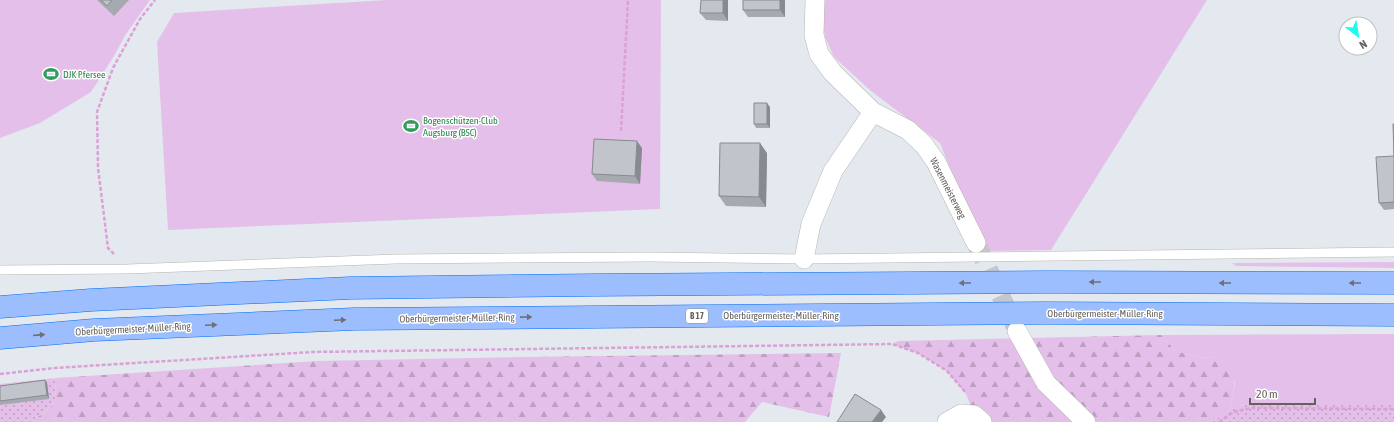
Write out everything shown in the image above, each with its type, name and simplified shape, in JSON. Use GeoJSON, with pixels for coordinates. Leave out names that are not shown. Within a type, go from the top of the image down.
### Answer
{"type":"FeatureCollection","features":[{"type":"Feature","properties":{"kind":"highway"},"geometry":{"type":"LineString","coordinates":[[0,307],[91,300],[358,288],[1022,282],[1394,283]]}},
{"type":"Feature","properties":{"kind":"highway","name":"Oberbürgermeister-Müller-Ring"},"geometry":{"type":"LineString","coordinates":[[0,338],[94,330],[354,319],[1037,313],[1394,314]]}},
{"type":"Feature","properties":{"kind":"street","name":"Wasenmeisterweg"},"geometry":{"type":"LineString","coordinates":[[815,0],[814,35],[819,54],[833,73],[873,112],[908,130],[924,145],[936,162],[976,243]]}},
{"type":"Feature","properties":{"kind":"street"},"geometry":{"type":"LineString","coordinates":[[804,259],[811,224],[833,171],[873,112]]}},
{"type":"Feature","properties":{"kind":"street"},"geometry":{"type":"LineString","coordinates":[[1017,331],[1046,383],[1086,422]]}},
{"type":"Feature","properties":{"kind":"street"},"geometry":{"type":"LineString","coordinates":[[947,422],[961,414],[978,418]]}},
{"type":"Feature","properties":{"kind":"lane"},"geometry":{"type":"LineString","coordinates":[[0,270],[127,268],[396,259],[650,257],[804,259],[1394,252]]}},
{"type":"Feature","properties":{"kind":"path"},"geometry":{"type":"LineString","coordinates":[[127,268],[108,248],[98,168],[97,112],[113,68],[140,19],[155,0]]}},
{"type":"Feature","properties":{"kind":"path"},"geometry":{"type":"LineString","coordinates":[[621,131],[628,0]]}},
{"type":"Feature","properties":{"kind":"path"},"geometry":{"type":"LineString","coordinates":[[0,374],[55,368],[312,352],[892,344],[918,353],[947,371],[966,394],[978,418]]}},
{"type":"Feature","properties":{"kind":"path"},"geometry":{"type":"LineString","coordinates":[[1219,422],[1233,412],[1251,408],[1394,409]]}},
{"type":"Feature","properties":{"kind":"green space","name":"DJK Pfersee"},"geometry":{"type":"Polygon","coordinates":[[[0,0],[150,0],[126,34],[91,92],[40,123],[0,138],[0,0]]]}},
{"type":"Feature","properties":{"kind":"green space","name":"Bogenschützen-Club Augsburg (BSC)"},"geometry":{"type":"Polygon","coordinates":[[[387,0],[661,0],[660,209],[168,230],[157,42],[174,13],[387,0]]]}},
{"type":"Feature","properties":{"kind":"green space"},"geometry":{"type":"Polygon","coordinates":[[[823,0],[1207,0],[1051,250],[983,251],[940,143],[871,91],[834,57],[825,37],[822,17],[823,0]]]}},
{"type":"Feature","properties":{"kind":"green space"},"geometry":{"type":"Polygon","coordinates":[[[1394,262],[1394,268],[1236,266],[1232,263],[1394,262]]]}},
{"type":"Feature","properties":{"kind":"green space"},"geometry":{"type":"Polygon","coordinates":[[[1394,334],[1394,404],[1248,404],[1230,409],[1235,383],[1224,358],[1196,357],[1177,351],[1161,335],[1394,334]]]}},
{"type":"Feature","properties":{"kind":"green space"},"geometry":{"type":"Polygon","coordinates":[[[1161,335],[1177,351],[1196,357],[1224,358],[1234,377],[1234,388],[1230,409],[1212,422],[947,422],[974,414],[966,394],[947,371],[918,353],[892,344],[898,341],[1161,335]]]}},
{"type":"Feature","properties":{"kind":"green space"},"geometry":{"type":"Polygon","coordinates":[[[841,353],[829,417],[762,402],[745,422],[30,422],[46,411],[55,402],[56,378],[317,361],[841,353]]]}},
{"type":"Feature","properties":{"kind":"green space"},"geometry":{"type":"Polygon","coordinates":[[[56,378],[55,402],[46,411],[30,422],[0,422],[0,384],[56,378]]]}},
{"type":"Feature","properties":{"kind":"green space"},"geometry":{"type":"Polygon","coordinates":[[[1248,404],[1394,404],[1394,422],[1212,422],[1230,409],[1248,404]]]}},
{"type":"Feature","properties":{"kind":"building"},"geometry":{"type":"Polygon","coordinates":[[[101,0],[112,0],[107,6],[101,0]]]}},
{"type":"Feature","properties":{"kind":"building"},"geometry":{"type":"Polygon","coordinates":[[[701,0],[723,0],[723,13],[700,13],[701,0]]]}},
{"type":"Feature","properties":{"kind":"building"},"geometry":{"type":"Polygon","coordinates":[[[743,0],[780,0],[780,10],[743,10],[743,0]]]}},
{"type":"Feature","properties":{"kind":"building"},"geometry":{"type":"Polygon","coordinates":[[[754,103],[767,103],[767,124],[754,124],[754,103]]]}},
{"type":"Feature","properties":{"kind":"building"},"geometry":{"type":"Polygon","coordinates":[[[1393,124],[1394,124],[1394,156],[1393,124]]]}},
{"type":"Feature","properties":{"kind":"building"},"geometry":{"type":"Polygon","coordinates":[[[594,139],[637,141],[635,176],[592,174],[594,139]]]}},
{"type":"Feature","properties":{"kind":"building"},"geometry":{"type":"Polygon","coordinates":[[[720,143],[760,143],[759,197],[719,196],[720,143]]]}},
{"type":"Feature","properties":{"kind":"building"},"geometry":{"type":"Polygon","coordinates":[[[1394,156],[1394,202],[1379,203],[1376,157],[1394,156]]]}},
{"type":"Feature","properties":{"kind":"building"},"geometry":{"type":"Polygon","coordinates":[[[45,380],[47,395],[0,401],[0,386],[45,380]]]}},
{"type":"Feature","properties":{"kind":"building"},"geometry":{"type":"Polygon","coordinates":[[[855,394],[881,410],[872,422],[837,422],[855,394]]]}},
{"type":"Feature","properties":{"kind":"tunnel"},"geometry":{"type":"LineString","coordinates":[[976,243],[1015,326]]}},
{"type":"Feature","properties":{"kind":"place","name":"DJK Pfersee"},"geometry":{"type":"Point","coordinates":[51,74]}},
{"type":"Feature","properties":{"kind":"place","name":"Bogenschützen-Club Augsburg (BSC)"},"geometry":{"type":"Point","coordinates":[411,126]}}]}
